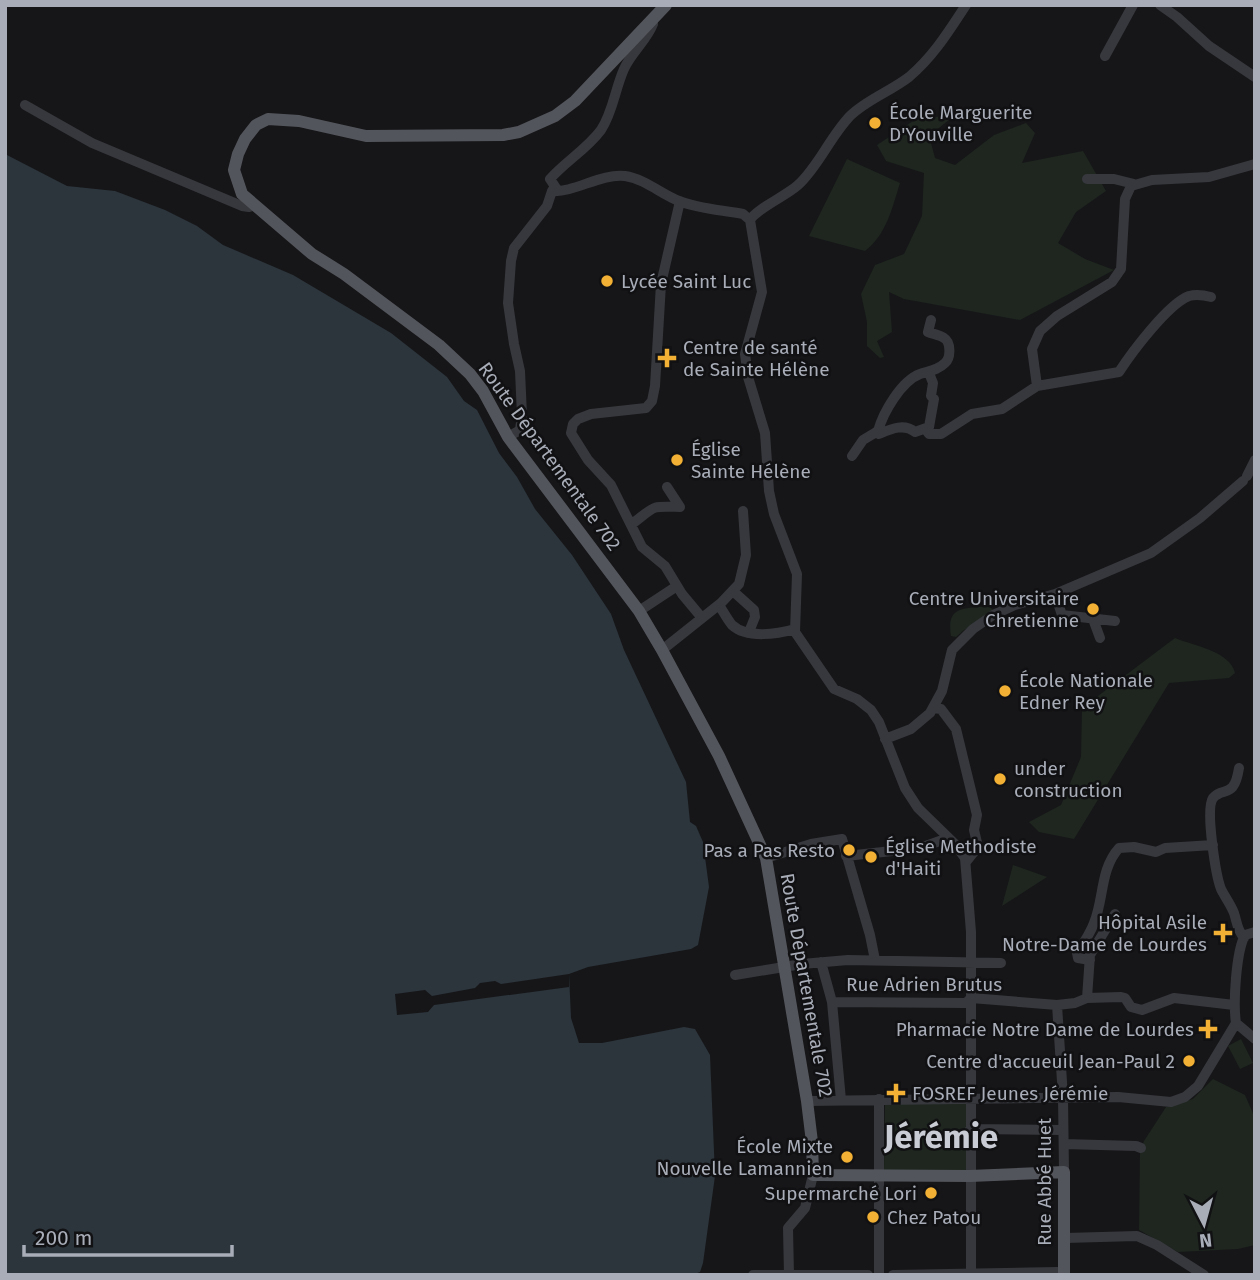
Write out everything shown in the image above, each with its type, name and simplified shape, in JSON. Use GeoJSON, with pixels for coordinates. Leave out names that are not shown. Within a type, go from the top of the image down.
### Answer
{"type":"FeatureCollection","features":[{"type":"Feature","properties":{"kind":"main road","name":"Route Départementale 702"},"geometry":{"type":"LineString","coordinates":[[666,5],[575,101],[555,116],[519,132],[503,135],[366,136],[299,121],[268,119],[256,125],[245,139],[234,170],[242,194],[312,254],[344,274],[439,345],[484,391],[508,437],[639,611],[663,650],[719,755],[766,858],[807,1101],[813,1175]]}},
{"type":"Feature","properties":{"kind":"main road"},"geometry":{"type":"LineString","coordinates":[[813,1175],[970,1176],[1063,1172]]}},
{"type":"Feature","properties":{"kind":"main road","name":"Rue Abbé Huet"},"geometry":{"type":"LineString","coordinates":[[1062,1275],[1065,1238],[1063,1172]]}},
{"type":"Feature","properties":{"kind":"street"},"geometry":{"type":"LineString","coordinates":[[966,5],[932,55],[888,93],[855,111],[839,128],[800,183],[783,197],[754,212],[750,220],[762,292],[745,354],[748,377],[765,433],[769,491],[774,514],[797,574],[795,629],[834,688],[857,699],[871,710],[905,789],[918,808],[960,849],[966,862],[971,962],[971,1274]]}},
{"type":"Feature","properties":{"kind":"street"},"geometry":{"type":"LineString","coordinates":[[1105,56],[1133,5]]}},
{"type":"Feature","properties":{"kind":"street"},"geometry":{"type":"LineString","coordinates":[[1167,7],[1209,46],[1255,76]]}},
{"type":"Feature","properties":{"kind":"street"},"geometry":{"type":"LineString","coordinates":[[558,191],[550,179],[592,141],[602,127],[624,69],[637,46],[651,30],[653,24],[650,22]]}},
{"type":"Feature","properties":{"kind":"street"},"geometry":{"type":"LineString","coordinates":[[25,105],[92,143],[242,206],[255,205]]}},
{"type":"Feature","properties":{"kind":"street"},"geometry":{"type":"LineString","coordinates":[[1037,386],[1032,349],[1040,331],[1057,316],[1112,282],[1121,269],[1127,190],[1135,184],[1152,180],[1209,177],[1255,164]]}},
{"type":"Feature","properties":{"kind":"street"},"geometry":{"type":"LineString","coordinates":[[508,437],[520,430],[522,415],[520,371],[508,303],[511,261],[514,248],[547,206],[552,191],[590,181],[625,176],[680,201],[743,214],[750,220]]}},
{"type":"Feature","properties":{"kind":"street"},"geometry":{"type":"LineString","coordinates":[[1087,179],[1114,179],[1135,184]]}},
{"type":"Feature","properties":{"kind":"street"},"geometry":{"type":"LineString","coordinates":[[680,201],[661,284],[652,401],[646,408],[591,414],[578,419],[571,428],[576,444],[611,485],[642,547],[665,566],[702,618]]}},
{"type":"Feature","properties":{"kind":"street"},"geometry":{"type":"LineString","coordinates":[[925,429],[929,434],[941,434],[972,414],[1002,410],[1037,386],[1119,372],[1163,317],[1186,297],[1211,297]]}},
{"type":"Feature","properties":{"kind":"street"},"geometry":{"type":"LineString","coordinates":[[852,456],[863,440],[876,432],[883,413],[900,391],[919,374],[929,373],[945,363],[950,353],[948,341],[928,332],[931,320]]}},
{"type":"Feature","properties":{"kind":"street"},"geometry":{"type":"LineString","coordinates":[[876,432],[879,434],[904,427],[915,432],[929,427],[934,399],[930,396],[933,383],[929,373]]}},
{"type":"Feature","properties":{"kind":"street"},"geometry":{"type":"LineString","coordinates":[[885,739],[911,729],[925,719],[942,691],[952,650],[960,640],[993,615],[1015,605],[1055,594],[1138,560],[1164,546],[1248,480],[1255,460]]}},
{"type":"Feature","properties":{"kind":"street"},"geometry":{"type":"LineString","coordinates":[[632,524],[655,507],[680,507],[667,486]]}},
{"type":"Feature","properties":{"kind":"street"},"geometry":{"type":"LineString","coordinates":[[663,650],[734,592],[739,584],[746,555],[743,511]]}},
{"type":"Feature","properties":{"kind":"street"},"geometry":{"type":"LineString","coordinates":[[639,611],[677,586]]}},
{"type":"Feature","properties":{"kind":"street"},"geometry":{"type":"LineString","coordinates":[[734,592],[754,610],[755,617],[749,632]]}},
{"type":"Feature","properties":{"kind":"street"},"geometry":{"type":"LineString","coordinates":[[1055,594],[1062,615],[1115,621]]}},
{"type":"Feature","properties":{"kind":"street"},"geometry":{"type":"LineString","coordinates":[[719,605],[733,625],[749,632],[784,632],[795,629]]}},
{"type":"Feature","properties":{"kind":"street"},"geometry":{"type":"LineString","coordinates":[[1093,618],[1100,638]]}},
{"type":"Feature","properties":{"kind":"street"},"geometry":{"type":"LineString","coordinates":[[933,708],[941,709],[956,729],[977,815],[974,830],[978,847],[966,862]]}},
{"type":"Feature","properties":{"kind":"street"},"geometry":{"type":"LineString","coordinates":[[1239,768],[1235,784],[1229,792],[1215,796],[1212,800],[1213,845],[1221,888],[1239,932],[1244,937]]}},
{"type":"Feature","properties":{"kind":"street"},"geometry":{"type":"LineString","coordinates":[[846,856],[920,848],[948,838]]}},
{"type":"Feature","properties":{"kind":"street"},"geometry":{"type":"LineString","coordinates":[[766,858],[811,844],[842,839],[875,960]]}},
{"type":"Feature","properties":{"kind":"street"},"geometry":{"type":"LineString","coordinates":[[1090,960],[1078,958],[1077,953],[1094,925],[1103,881],[1113,855],[1119,848],[1135,847],[1156,852],[1165,848],[1213,845]]}},
{"type":"Feature","properties":{"kind":"street"},"geometry":{"type":"LineString","coordinates":[[1087,998],[1090,955],[1115,914]]}},
{"type":"Feature","properties":{"kind":"street"},"geometry":{"type":"LineString","coordinates":[[1244,937],[1255,932]]}},
{"type":"Feature","properties":{"kind":"street"},"geometry":{"type":"LineString","coordinates":[[807,1101],[1118,1097],[1171,1101],[1185,1097],[1198,1086],[1236,1023],[1234,1005],[1244,937]]}},
{"type":"Feature","properties":{"kind":"street"},"geometry":{"type":"LineString","coordinates":[[735,975],[821,962],[875,960],[1001,963]]}},
{"type":"Feature","properties":{"kind":"street"},"geometry":{"type":"LineString","coordinates":[[821,962],[832,1002],[841,1100]]}},
{"type":"Feature","properties":{"kind":"street","name":"Rue Adrien Brutus"},"geometry":{"type":"LineString","coordinates":[[832,1002],[966,1003],[971,998],[1057,1005],[1087,998],[1121,997],[1125,998],[1131,1007],[1142,1010],[1174,998],[1234,1005]]}},
{"type":"Feature","properties":{"kind":"street","name":"Rue Abbé Huet"},"geometry":{"type":"LineString","coordinates":[[1057,1005],[1063,1097],[1063,1172]]}},
{"type":"Feature","properties":{"kind":"street"},"geometry":{"type":"LineString","coordinates":[[1236,1023],[1255,1039]]}},
{"type":"Feature","properties":{"kind":"street"},"geometry":{"type":"LineString","coordinates":[[879,1099],[879,1275]]}},
{"type":"Feature","properties":{"kind":"street"},"geometry":{"type":"LineString","coordinates":[[970,1129],[1063,1130]]}},
{"type":"Feature","properties":{"kind":"street"},"geometry":{"type":"LineString","coordinates":[[1063,1144],[1141,1148]]}},
{"type":"Feature","properties":{"kind":"street"},"geometry":{"type":"LineString","coordinates":[[789,1274],[788,1228],[805,1208],[813,1175]]}},
{"type":"Feature","properties":{"kind":"street"},"geometry":{"type":"LineString","coordinates":[[1065,1238],[1137,1236],[1157,1245],[1200,1274]]}},
{"type":"Feature","properties":{"kind":"street"},"geometry":{"type":"LineString","coordinates":[[893,1275],[1057,1272],[1062,1275]]}},
{"type":"Feature","properties":{"kind":"street"},"geometry":{"type":"LineString","coordinates":[[753,1275],[867,1275]]}},
{"type":"Feature","properties":{"kind":"shaded area"},"geometry":{"type":"Polygon","coordinates":[[[955,115],[929,136],[935,158],[955,165],[994,135],[1026,123],[1035,133],[1022,163],[1083,151],[1106,191],[1076,212],[1058,243],[1085,259],[1114,270],[1020,320],[904,299],[889,292],[892,332],[877,341],[884,357],[880,358],[867,346],[867,322],[861,294],[875,265],[904,254],[922,216],[924,173],[886,161],[877,145],[916,119],[955,115]]]}},
{"type":"Feature","properties":{"kind":"shaded area"},"geometry":{"type":"Polygon","coordinates":[[[5,154],[67,186],[115,191],[165,210],[197,226],[223,245],[293,275],[391,333],[447,377],[464,401],[477,410],[499,453],[517,477],[535,509],[572,555],[611,614],[624,650],[686,782],[690,822],[696,826],[703,842],[709,887],[698,945],[691,949],[588,967],[569,974],[571,1018],[579,1043],[602,1043],[684,1027],[695,1029],[710,1055],[715,1176],[700,1272],[692,1275],[5,1275],[5,154]]]}},
{"type":"Feature","properties":{"kind":"shaded area"},"geometry":{"type":"Polygon","coordinates":[[[847,159],[900,183],[884,229],[865,251],[809,236],[847,159]]]}},
{"type":"Feature","properties":{"kind":"shaded area"},"geometry":{"type":"Polygon","coordinates":[[[989,606],[994,611],[992,614],[956,637],[951,636],[951,619],[959,610],[989,606]]]}},
{"type":"Feature","properties":{"kind":"shaded area"},"geometry":{"type":"Polygon","coordinates":[[[1175,638],[1219,654],[1232,666],[1235,673],[1229,678],[1169,683],[1074,839],[1039,832],[1029,822],[1061,805],[1081,757],[1082,708],[1175,638]]]}},
{"type":"Feature","properties":{"kind":"shaded area"},"geometry":{"type":"Polygon","coordinates":[[[1013,865],[1047,877],[1002,906],[1013,865]]]}},
{"type":"Feature","properties":{"kind":"shaded area"},"geometry":{"type":"Polygon","coordinates":[[[1241,1039],[1253,1063],[1240,1069],[1228,1046],[1241,1039]]]}},
{"type":"Feature","properties":{"kind":"shaded area"},"geometry":{"type":"Polygon","coordinates":[[[1213,1079],[1245,1095],[1255,1118],[1255,1245],[1238,1249],[1178,1252],[1139,1230],[1140,1152],[1166,1107],[1193,1099],[1213,1079]]]}},
{"type":"Feature","properties":{"kind":"shaded area"},"geometry":{"type":"Polygon","coordinates":[[[967,1101],[966,1173],[884,1172],[885,1103],[967,1101]]]}},
{"type":"Feature","properties":{"kind":"pier"},"geometry":{"type":"Polygon","coordinates":[[[569,974],[569,987],[434,1005],[428,1012],[397,1015],[395,994],[425,990],[432,996],[475,988],[480,983],[495,981],[501,984],[569,974]]]}},
{"type":"Feature","properties":{"kind":"place","name":"École Marguerite D'Youville"},"geometry":{"type":"Point","coordinates":[875,123]}},
{"type":"Feature","properties":{"kind":"place","name":"Lycée Saint Luc"},"geometry":{"type":"Point","coordinates":[607,281]}},
{"type":"Feature","properties":{"kind":"place","name":"Centre de santé de Sainte Hélène"},"geometry":{"type":"Point","coordinates":[667,358]}},
{"type":"Feature","properties":{"kind":"place","name":"Église Sainte Hélène"},"geometry":{"type":"Point","coordinates":[677,460]}},
{"type":"Feature","properties":{"kind":"place","name":"Centre Universitaire Chretienne"},"geometry":{"type":"Point","coordinates":[1093,609]}},
{"type":"Feature","properties":{"kind":"place","name":"École Nationale Edner Rey"},"geometry":{"type":"Point","coordinates":[1005,691]}},
{"type":"Feature","properties":{"kind":"place","name":"under construction"},"geometry":{"type":"Point","coordinates":[1000,779]}},
{"type":"Feature","properties":{"kind":"place","name":"Pas a Pas Resto"},"geometry":{"type":"Point","coordinates":[849,850]}},
{"type":"Feature","properties":{"kind":"place","name":"Église Methodiste d'Haiti"},"geometry":{"type":"Point","coordinates":[871,857]}},
{"type":"Feature","properties":{"kind":"place","name":"Hôpital Asile Notre-Dame de Lourdes"},"geometry":{"type":"Point","coordinates":[1223,933]}},
{"type":"Feature","properties":{"kind":"place","name":"Pharmacie Notre Dame de Lourdes"},"geometry":{"type":"Point","coordinates":[1208,1029]}},
{"type":"Feature","properties":{"kind":"place","name":"Centre d'accueuil Jean-Paul 2"},"geometry":{"type":"Point","coordinates":[1189,1061]}},
{"type":"Feature","properties":{"kind":"place","name":"FOSREF Jeunes Jérémie"},"geometry":{"type":"Point","coordinates":[896,1093]}},
{"type":"Feature","properties":{"kind":"place","name":"École Mixte Nouvelle Lamannien"},"geometry":{"type":"Point","coordinates":[847,1157]}},
{"type":"Feature","properties":{"kind":"place","name":"Supermarché Lori"},"geometry":{"type":"Point","coordinates":[931,1193]}},
{"type":"Feature","properties":{"kind":"place","name":"Chez Patou"},"geometry":{"type":"Point","coordinates":[873,1217]}},
{"type":"Feature","properties":{"kind":"district","name":"Jérémie"},"geometry":{"type":"Point","coordinates":[941,1136]}}]}
